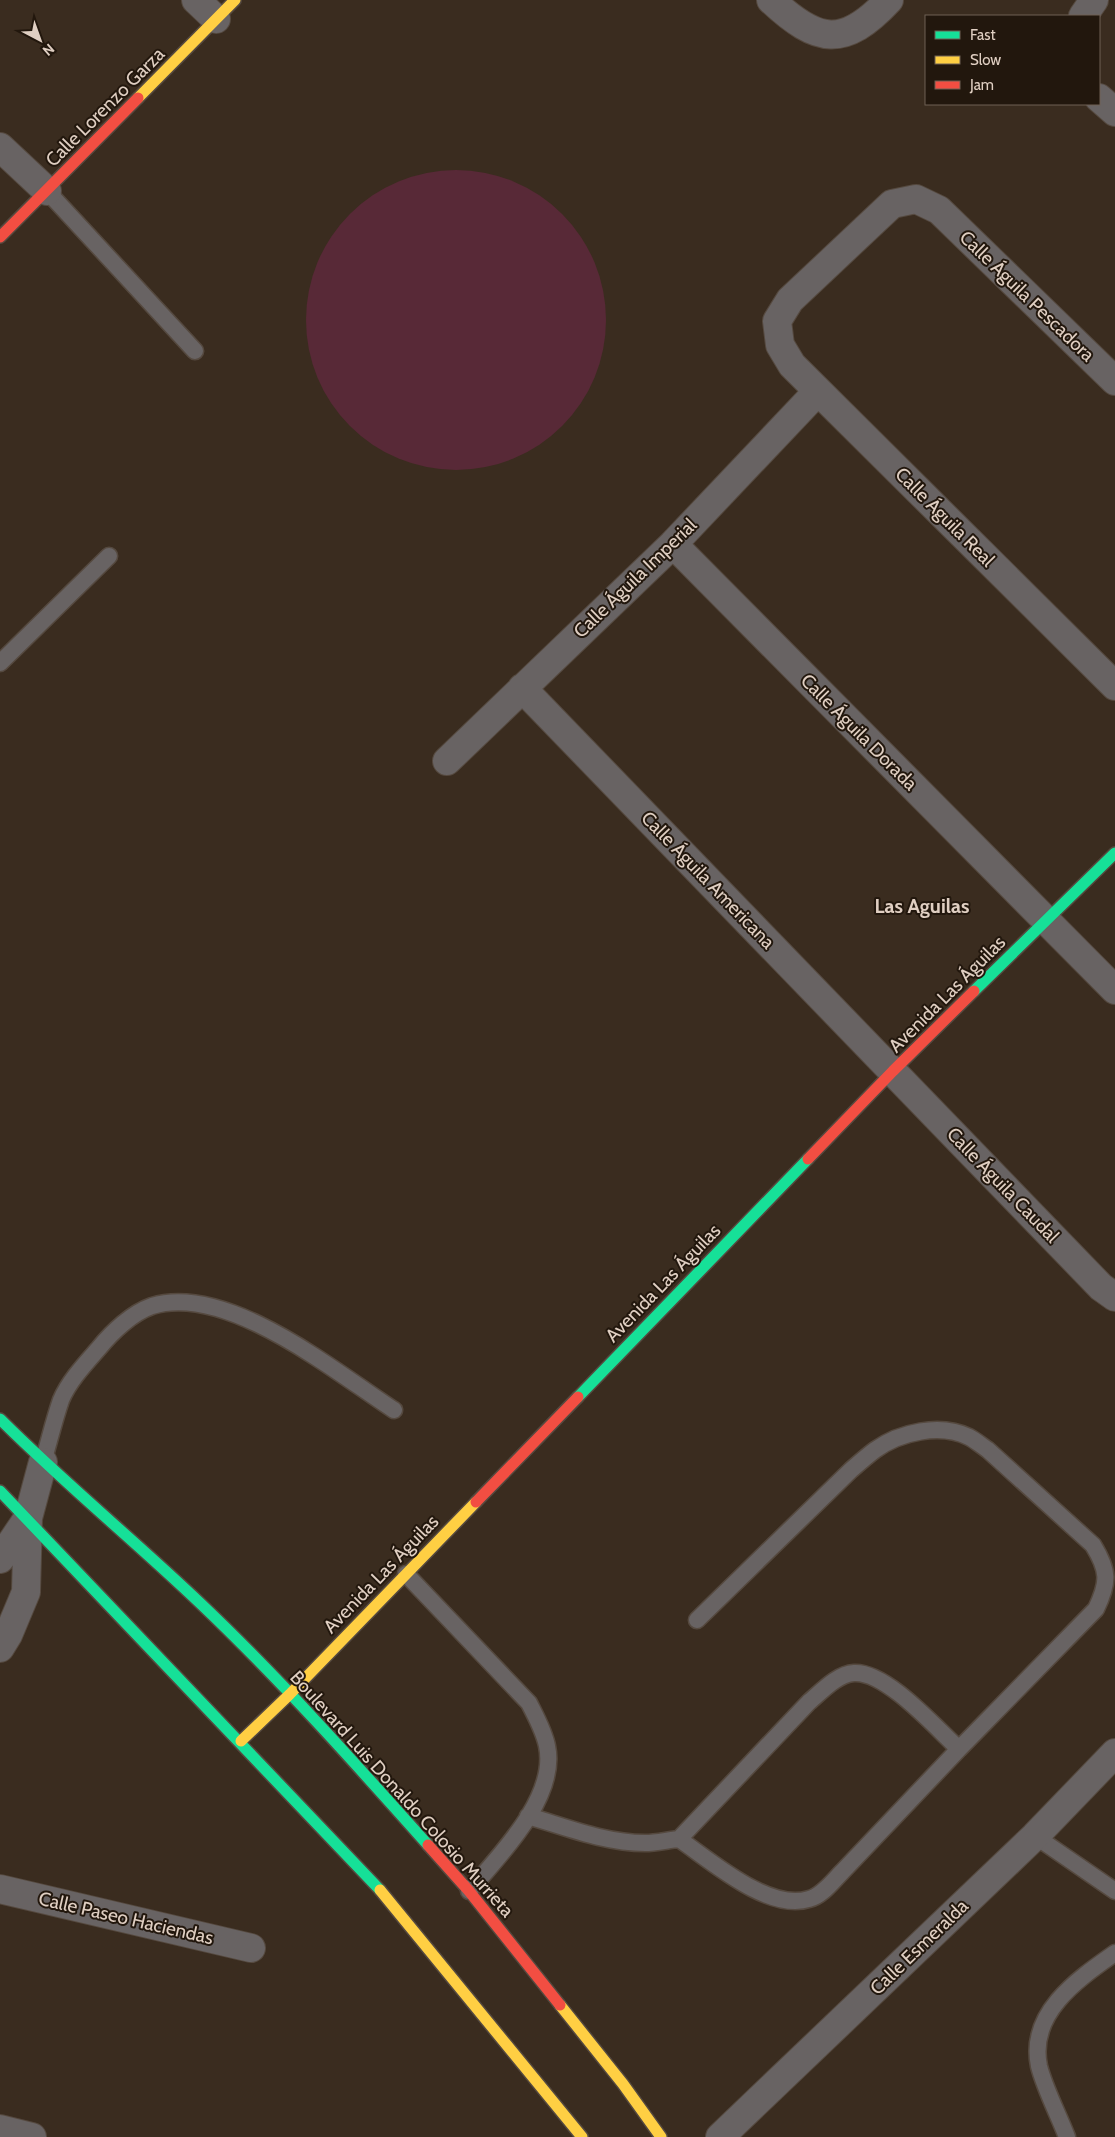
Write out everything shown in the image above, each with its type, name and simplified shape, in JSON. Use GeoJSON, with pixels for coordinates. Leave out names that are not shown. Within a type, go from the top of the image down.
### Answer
{"type":"FeatureCollection","features":[{"type":"Feature","properties":{"kind":"main road","name":"Calle Lorenzo Garza"},"geometry":{"type":"LineString","coordinates":[[0,238],[225,10]]}},
{"type":"Feature","properties":{"kind":"main road","name":"Avenida Las Águilas"},"geometry":{"type":"LineString","coordinates":[[241,1741],[290,1694],[893,1071],[1115,853]]}},
{"type":"Feature","properties":{"kind":"main road","name":"Boulevard Luis Donaldo Colosio Murrieta"},"geometry":{"type":"LineString","coordinates":[[0,1419],[43,1462],[200,1602],[342,1748],[468,1891],[623,2084],[662,2137]]}},
{"type":"Feature","properties":{"kind":"main road"},"geometry":{"type":"LineString","coordinates":[[0,1491],[28,1518],[373,1881],[574,2132]]}},
{"type":"Feature","properties":{"kind":"street"},"geometry":{"type":"LineString","coordinates":[[196,0],[225,10]]}},
{"type":"Feature","properties":{"kind":"street"},"geometry":{"type":"LineString","coordinates":[[771,0],[790,18],[813,32],[836,35],[854,30],[872,18],[889,0]]}},
{"type":"Feature","properties":{"kind":"street"},"geometry":{"type":"LineString","coordinates":[[1084,15],[1094,0]]}},
{"type":"Feature","properties":{"kind":"street"},"geometry":{"type":"LineString","coordinates":[[1100,99],[1115,112]]}},
{"type":"Feature","properties":{"kind":"street"},"geometry":{"type":"LineString","coordinates":[[0,147],[47,191]]}},
{"type":"Feature","properties":{"kind":"street","name":"Calle Águila Pescadora"},"geometry":{"type":"LineString","coordinates":[[780,346],[777,321],[790,300],[892,204],[916,199],[939,210],[1115,381]]}},
{"type":"Feature","properties":{"kind":"street","name":"Calle Águila Real"},"geometry":{"type":"LineString","coordinates":[[780,346],[792,365],[1115,686]]}},
{"type":"Feature","properties":{"kind":"street","name":"Calle Águila Imperial"},"geometry":{"type":"LineString","coordinates":[[447,761],[673,544],[818,390]]}},
{"type":"Feature","properties":{"kind":"street","name":"Calle Águila Dorada"},"geometry":{"type":"LineString","coordinates":[[673,544],[1115,990]]}},
{"type":"Feature","properties":{"kind":"street","name":"Calle Águila Americana"},"geometry":{"type":"LineString","coordinates":[[522,688],[893,1071]]}},
{"type":"Feature","properties":{"kind":"street","name":"Calle Águila Caudal"},"geometry":{"type":"LineString","coordinates":[[893,1071],[1094,1280],[1115,1297]]}},
{"type":"Feature","properties":{"kind":"street"},"geometry":{"type":"LineString","coordinates":[[0,1648],[8,1635],[26,1592],[28,1518],[43,1462]]}},
{"type":"Feature","properties":{"kind":"street"},"geometry":{"type":"LineString","coordinates":[[0,1559],[28,1518]]}},
{"type":"Feature","properties":{"kind":"street","name":"Calle Esmeralda"},"geometry":{"type":"LineString","coordinates":[[720,2137],[1035,1836],[1115,1753]]}},
{"type":"Feature","properties":{"kind":"street","name":"Calle Paseo Haciendas"},"geometry":{"type":"LineString","coordinates":[[0,1889],[251,1948]]}},
{"type":"Feature","properties":{"kind":"lane"},"geometry":{"type":"LineString","coordinates":[[47,191],[195,351]]}},
{"type":"Feature","properties":{"kind":"lane"},"geometry":{"type":"LineString","coordinates":[[0,663],[109,556]]}},
{"type":"Feature","properties":{"kind":"lane"},"geometry":{"type":"LineString","coordinates":[[43,1462],[62,1399],[80,1370],[106,1339],[128,1320],[151,1307],[172,1303],[210,1306],[244,1317],[290,1341],[394,1410]]}},
{"type":"Feature","properties":{"kind":"lane"},"geometry":{"type":"LineString","coordinates":[[528,1816],[595,1836],[620,1840],[645,1843],[679,1840],[757,1890],[777,1898],[796,1902],[811,1899],[837,1877],[1096,1609],[1104,1593],[1107,1580],[1103,1561],[1093,1545],[988,1450],[969,1437],[950,1430],[927,1430],[902,1436],[876,1448],[697,1620]]}},
{"type":"Feature","properties":{"kind":"lane"},"geometry":{"type":"LineString","coordinates":[[406,1574],[529,1703],[542,1728],[548,1748],[547,1771],[542,1789],[528,1816],[509,1845],[468,1891]]}},
{"type":"Feature","properties":{"kind":"lane"},"geometry":{"type":"LineString","coordinates":[[679,1840],[809,1702],[832,1683],[852,1673],[871,1675],[893,1688],[959,1749]]}},
{"type":"Feature","properties":{"kind":"lane"},"geometry":{"type":"LineString","coordinates":[[1035,1836],[1115,1891]]}},
{"type":"Feature","properties":{"kind":"lane"},"geometry":{"type":"LineString","coordinates":[[1067,2137],[1040,2067],[1037,2045],[1044,2024],[1057,2002],[1074,1982],[1115,1953]]}},
{"type":"Feature","properties":{"kind":"shaded area"},"geometry":{"type":"Polygon","coordinates":[[[471,170],[500,176],[527,187],[551,204],[572,225],[581,236],[595,262],[604,291],[606,320],[604,349],[589,391],[572,415],[551,436],[527,453],[500,464],[471,470],[441,470],[412,464],[385,453],[361,436],[331,404],[317,378],[308,349],[306,305],[312,276],[323,249],[340,225],[372,195],[398,181],[427,172],[471,170]]]}},
{"type":"Feature","properties":{"kind":"traffic: fast"},"geometry":{"type":"LineString","coordinates":[[974,991],[1115,853]]}},
{"type":"Feature","properties":{"kind":"traffic: fast"},"geometry":{"type":"LineString","coordinates":[[578,1397],[808,1159]]}},
{"type":"Feature","properties":{"kind":"traffic: fast"},"geometry":{"type":"LineString","coordinates":[[0,1419],[230,1632],[316,1721],[428,1845]]}},
{"type":"Feature","properties":{"kind":"traffic: fast"},"geometry":{"type":"LineString","coordinates":[[0,1491],[380,1890]]}},
{"type":"Feature","properties":{"kind":"traffic: slow"},"geometry":{"type":"LineString","coordinates":[[138,98],[235,0]]}},
{"type":"Feature","properties":{"kind":"traffic: slow"},"geometry":{"type":"LineString","coordinates":[[241,1741],[290,1694],[476,1502]]}},
{"type":"Feature","properties":{"kind":"traffic: slow"},"geometry":{"type":"LineString","coordinates":[[380,1890],[582,2137]]}},
{"type":"Feature","properties":{"kind":"traffic: slow"},"geometry":{"type":"LineString","coordinates":[[560,2005],[623,2084],[661,2137]]}},
{"type":"Feature","properties":{"kind":"traffic: jam"},"geometry":{"type":"LineString","coordinates":[[0,237],[138,98]]}},
{"type":"Feature","properties":{"kind":"traffic: jam"},"geometry":{"type":"LineString","coordinates":[[808,1159],[974,991]]}},
{"type":"Feature","properties":{"kind":"traffic: jam"},"geometry":{"type":"LineString","coordinates":[[476,1502],[578,1397]]}},
{"type":"Feature","properties":{"kind":"traffic: jam"},"geometry":{"type":"LineString","coordinates":[[428,1845],[469,1891],[560,2005]]}},
{"type":"Feature","properties":{"kind":"district","name":"Las Aguilas"},"geometry":{"type":"Point","coordinates":[922,906]}}]}
